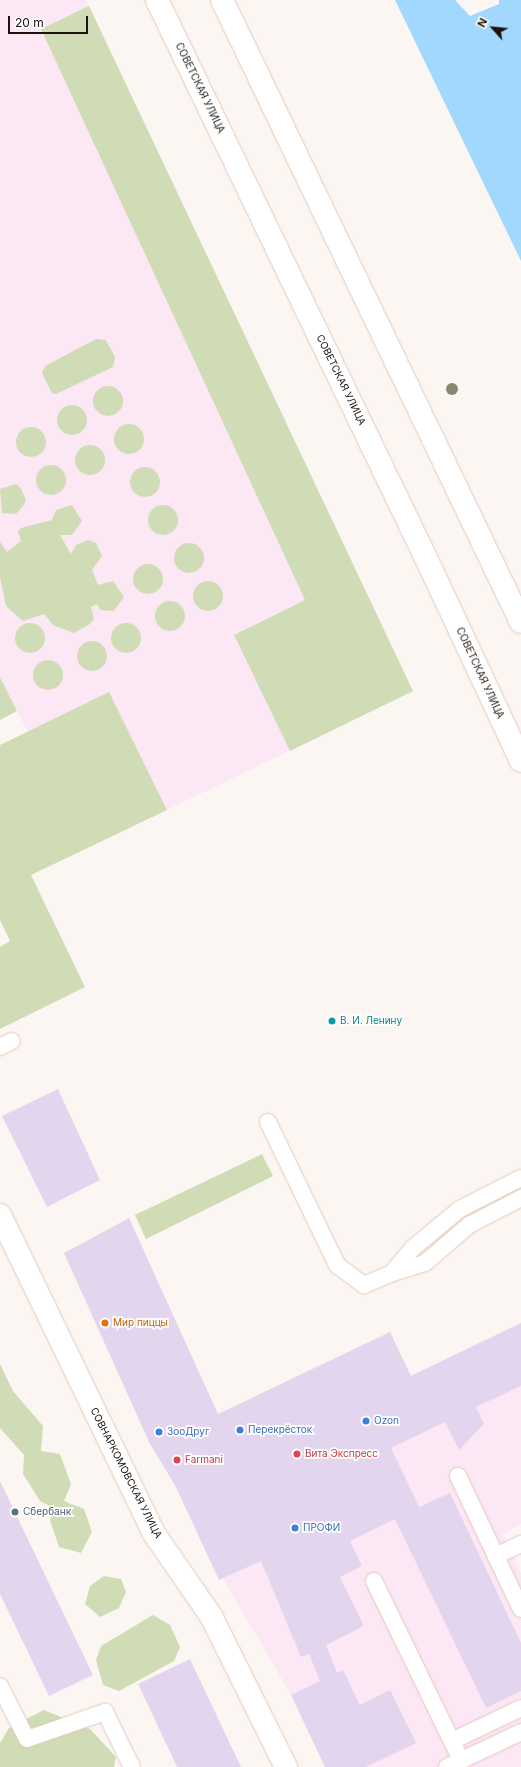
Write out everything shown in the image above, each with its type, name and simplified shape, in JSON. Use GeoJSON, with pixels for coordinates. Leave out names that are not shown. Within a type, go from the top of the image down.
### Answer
{"type":"FeatureCollection","features":[{"type":"Feature","properties":{"kind":"main road","name":"СОВЕТСКАЯ УЛИЦА"},"geometry":{"type":"LineString","coordinates":[[158,0],[428,563],[521,762]]}},
{"type":"Feature","properties":{"kind":"main road"},"geometry":{"type":"LineString","coordinates":[[222,0],[521,622]]}},
{"type":"Feature","properties":{"kind":"main road","name":"СОВНАРКОМОВСКАЯ УЛИЦА"},"geometry":{"type":"LineString","coordinates":[[0,1215],[153,1532],[211,1616],[286,1767]]}},
{"type":"Feature","properties":{"kind":"lane"},"geometry":{"type":"LineString","coordinates":[[268,1122],[337,1265],[364,1285],[392,1273],[425,1263],[469,1224],[521,1198]]}},
{"type":"Feature","properties":{"kind":"lane"},"geometry":{"type":"LineString","coordinates":[[392,1273],[414,1247],[460,1209],[521,1178]]}},
{"type":"Feature","properties":{"kind":"lane"},"geometry":{"type":"LineString","coordinates":[[458,1476],[521,1609]]}},
{"type":"Feature","properties":{"kind":"lane"},"geometry":{"type":"LineString","coordinates":[[496,1556],[521,1544]]}},
{"type":"Feature","properties":{"kind":"lane"},"geometry":{"type":"LineString","coordinates":[[374,1581],[452,1741],[454,1764],[521,1732]]}},
{"type":"Feature","properties":{"kind":"lane"},"geometry":{"type":"LineString","coordinates":[[0,1686],[26,1739],[105,1712],[132,1767]]}},
{"type":"Feature","properties":{"kind":"lane"},"geometry":{"type":"LineString","coordinates":[[452,1741],[521,1708]]}},
{"type":"Feature","properties":{"kind":"shaded area"},"geometry":{"type":"Polygon","coordinates":[[[0,0],[86,0],[413,691],[167,810],[109,693],[28,732],[0,677],[0,0]]]}},
{"type":"Feature","properties":{"kind":"shaded area"},"geometry":{"type":"Polygon","coordinates":[[[521,1323],[521,1524],[503,1534],[521,1573],[521,1767],[325,1767],[291,1695],[200,1539],[176,1487],[521,1323]]]}},
{"type":"Feature","properties":{"kind":"green space"},"geometry":{"type":"Polygon","coordinates":[[[89,6],[413,691],[290,751],[234,635],[305,600],[41,29],[89,6]]]}},
{"type":"Feature","properties":{"kind":"green space"},"geometry":{"type":"Polygon","coordinates":[[[96,339],[106,340],[115,357],[113,367],[56,394],[52,393],[42,373],[45,366],[96,339]]]}},
{"type":"Feature","properties":{"kind":"green space"},"geometry":{"type":"Polygon","coordinates":[[[108,386],[114,387],[122,395],[122,407],[114,415],[108,416],[102,415],[94,407],[93,401],[94,395],[102,387],[108,386]]]}},
{"type":"Feature","properties":{"kind":"green space"},"geometry":{"type":"Polygon","coordinates":[[[72,405],[82,410],[87,420],[82,430],[72,435],[62,430],[57,420],[62,410],[72,405]]]}},
{"type":"Feature","properties":{"kind":"green space"},"geometry":{"type":"Polygon","coordinates":[[[129,424],[135,425],[143,433],[143,445],[135,453],[129,454],[123,453],[115,445],[114,439],[115,433],[123,425],[129,424]]]}},
{"type":"Feature","properties":{"kind":"green space"},"geometry":{"type":"Polygon","coordinates":[[[31,427],[37,428],[45,436],[45,448],[37,456],[31,457],[25,456],[17,448],[16,442],[17,436],[25,428],[31,427]]]}},
{"type":"Feature","properties":{"kind":"green space"},"geometry":{"type":"Polygon","coordinates":[[[90,445],[100,450],[105,460],[100,470],[90,475],[80,470],[75,460],[80,450],[90,445]]]}},
{"type":"Feature","properties":{"kind":"green space"},"geometry":{"type":"Polygon","coordinates":[[[51,465],[57,466],[65,474],[65,486],[57,494],[51,495],[45,494],[37,486],[36,480],[37,474],[45,466],[51,465]]]}},
{"type":"Feature","properties":{"kind":"green space"},"geometry":{"type":"Polygon","coordinates":[[[145,467],[155,472],[160,482],[155,492],[145,497],[135,492],[130,482],[135,472],[145,467]]]}},
{"type":"Feature","properties":{"kind":"green space"},"geometry":{"type":"Polygon","coordinates":[[[16,484],[20,487],[26,500],[24,505],[16,514],[2,513],[0,489],[16,484]]]}},
{"type":"Feature","properties":{"kind":"green space"},"geometry":{"type":"Polygon","coordinates":[[[72,505],[82,521],[72,535],[60,535],[71,554],[76,545],[88,540],[96,543],[102,556],[92,570],[98,585],[113,581],[124,597],[114,611],[100,610],[97,604],[91,607],[94,618],[90,624],[74,633],[53,625],[44,614],[23,621],[6,606],[0,577],[0,542],[7,552],[21,541],[18,531],[21,528],[52,520],[56,510],[72,505]]]}},
{"type":"Feature","properties":{"kind":"green space"},"geometry":{"type":"Polygon","coordinates":[[[163,505],[173,510],[178,520],[173,530],[163,535],[153,530],[148,520],[153,510],[163,505]]]}},
{"type":"Feature","properties":{"kind":"green space"},"geometry":{"type":"Polygon","coordinates":[[[189,543],[195,544],[203,552],[203,564],[195,572],[189,573],[183,572],[175,564],[174,558],[175,552],[183,544],[189,543]]]}},
{"type":"Feature","properties":{"kind":"green space"},"geometry":{"type":"Polygon","coordinates":[[[148,564],[154,565],[162,573],[162,585],[154,593],[148,594],[142,593],[134,585],[133,579],[134,573],[142,565],[148,564]]]}},
{"type":"Feature","properties":{"kind":"green space"},"geometry":{"type":"Polygon","coordinates":[[[208,581],[214,582],[222,590],[222,602],[214,610],[208,611],[202,610],[194,602],[193,596],[194,590],[202,582],[208,581]]]}},
{"type":"Feature","properties":{"kind":"green space"},"geometry":{"type":"Polygon","coordinates":[[[170,601],[176,602],[184,610],[184,622],[176,630],[170,631],[164,630],[156,622],[155,616],[156,610],[164,602],[170,601]]]}},
{"type":"Feature","properties":{"kind":"green space"},"geometry":{"type":"Polygon","coordinates":[[[30,623],[36,624],[44,632],[44,644],[36,652],[30,653],[24,652],[16,644],[15,638],[16,632],[24,624],[30,623]]]}},
{"type":"Feature","properties":{"kind":"green space"},"geometry":{"type":"Polygon","coordinates":[[[126,623],[132,624],[140,632],[140,644],[132,652],[126,653],[120,652],[112,644],[111,638],[112,632],[120,624],[126,623]]]}},
{"type":"Feature","properties":{"kind":"green space"},"geometry":{"type":"Polygon","coordinates":[[[92,641],[102,646],[107,656],[102,666],[92,671],[82,666],[77,656],[82,646],[92,641]]]}},
{"type":"Feature","properties":{"kind":"green space"},"geometry":{"type":"Polygon","coordinates":[[[48,660],[54,661],[62,669],[62,681],[54,689],[48,690],[42,689],[34,681],[33,675],[34,669],[42,661],[48,660]]]}},
{"type":"Feature","properties":{"kind":"green space"},"geometry":{"type":"Polygon","coordinates":[[[0,677],[17,711],[0,720],[0,677]]]}},
{"type":"Feature","properties":{"kind":"green space"},"geometry":{"type":"Polygon","coordinates":[[[109,692],[167,810],[31,875],[85,987],[0,1029],[0,947],[10,941],[0,920],[0,745],[109,692]]]}},
{"type":"Feature","properties":{"kind":"green space"},"geometry":{"type":"Polygon","coordinates":[[[262,1154],[273,1176],[146,1239],[135,1215],[262,1154]]]}},
{"type":"Feature","properties":{"kind":"green space"},"geometry":{"type":"Polygon","coordinates":[[[0,1364],[13,1391],[43,1426],[41,1451],[60,1454],[71,1484],[64,1501],[84,1509],[92,1532],[81,1553],[59,1547],[50,1520],[54,1508],[40,1501],[23,1474],[24,1455],[0,1428],[0,1364]]]}},
{"type":"Feature","properties":{"kind":"green space"},"geometry":{"type":"Polygon","coordinates":[[[104,1576],[121,1579],[126,1592],[119,1608],[100,1617],[85,1604],[90,1586],[104,1576]]]}},
{"type":"Feature","properties":{"kind":"green space"},"geometry":{"type":"Polygon","coordinates":[[[153,1615],[170,1625],[180,1647],[174,1661],[119,1691],[103,1685],[96,1660],[101,1646],[153,1615]]]}},
{"type":"Feature","properties":{"kind":"green space"},"geometry":{"type":"Polygon","coordinates":[[[44,1710],[90,1729],[116,1757],[114,1767],[0,1767],[0,1743],[9,1728],[44,1710]]]}},
{"type":"Feature","properties":{"kind":"water"},"geometry":{"type":"Polygon","coordinates":[[[395,0],[521,0],[521,261],[395,0]]]}},
{"type":"Feature","properties":{"kind":"pier"},"geometry":{"type":"Polygon","coordinates":[[[455,0],[499,0],[499,4],[470,16],[455,0]]]}},
{"type":"Feature","properties":{"kind":"building"},"geometry":{"type":"Polygon","coordinates":[[[58,1089],[100,1180],[47,1207],[2,1116],[58,1089]]]}},
{"type":"Feature","properties":{"kind":"building"},"geometry":{"type":"Polygon","coordinates":[[[129,1218],[218,1414],[390,1332],[411,1376],[521,1323],[521,1386],[476,1407],[484,1424],[459,1450],[445,1422],[391,1448],[419,1507],[450,1493],[521,1643],[521,1691],[486,1708],[395,1519],[350,1541],[362,1566],[340,1577],[364,1626],[326,1645],[337,1673],[343,1670],[360,1705],[390,1690],[416,1743],[366,1767],[325,1767],[291,1695],[320,1681],[309,1654],[301,1657],[261,1561],[219,1580],[176,1487],[150,1444],[64,1253],[129,1218]]]}},
{"type":"Feature","properties":{"kind":"building"},"geometry":{"type":"Polygon","coordinates":[[[0,1481],[93,1675],[49,1696],[0,1594],[0,1481]]]}},
{"type":"Feature","properties":{"kind":"building"},"geometry":{"type":"Polygon","coordinates":[[[190,1659],[241,1767],[177,1767],[138,1684],[190,1659]]]}},
{"type":"Feature","properties":{"kind":"place","name":"В. И. Ленину"},"geometry":{"type":"Point","coordinates":[332,1021]}},
{"type":"Feature","properties":{"kind":"place","name":"Мир пиццы"},"geometry":{"type":"Point","coordinates":[105,1323]}},
{"type":"Feature","properties":{"kind":"place","name":"Ozon"},"geometry":{"type":"Point","coordinates":[366,1421]}},
{"type":"Feature","properties":{"kind":"place","name":"Перекрёсток"},"geometry":{"type":"Point","coordinates":[240,1430]}},
{"type":"Feature","properties":{"kind":"place","name":"ЗооДруг"},"geometry":{"type":"Point","coordinates":[159,1432]}},
{"type":"Feature","properties":{"kind":"place","name":"Вита Экспресс"},"geometry":{"type":"Point","coordinates":[297,1454]}},
{"type":"Feature","properties":{"kind":"place","name":"Farmani"},"geometry":{"type":"Point","coordinates":[177,1460]}},
{"type":"Feature","properties":{"kind":"place","name":"Сбербанк"},"geometry":{"type":"Point","coordinates":[15,1512]}},
{"type":"Feature","properties":{"kind":"place","name":"ПРОФИ"},"geometry":{"type":"Point","coordinates":[295,1528]}}]}
